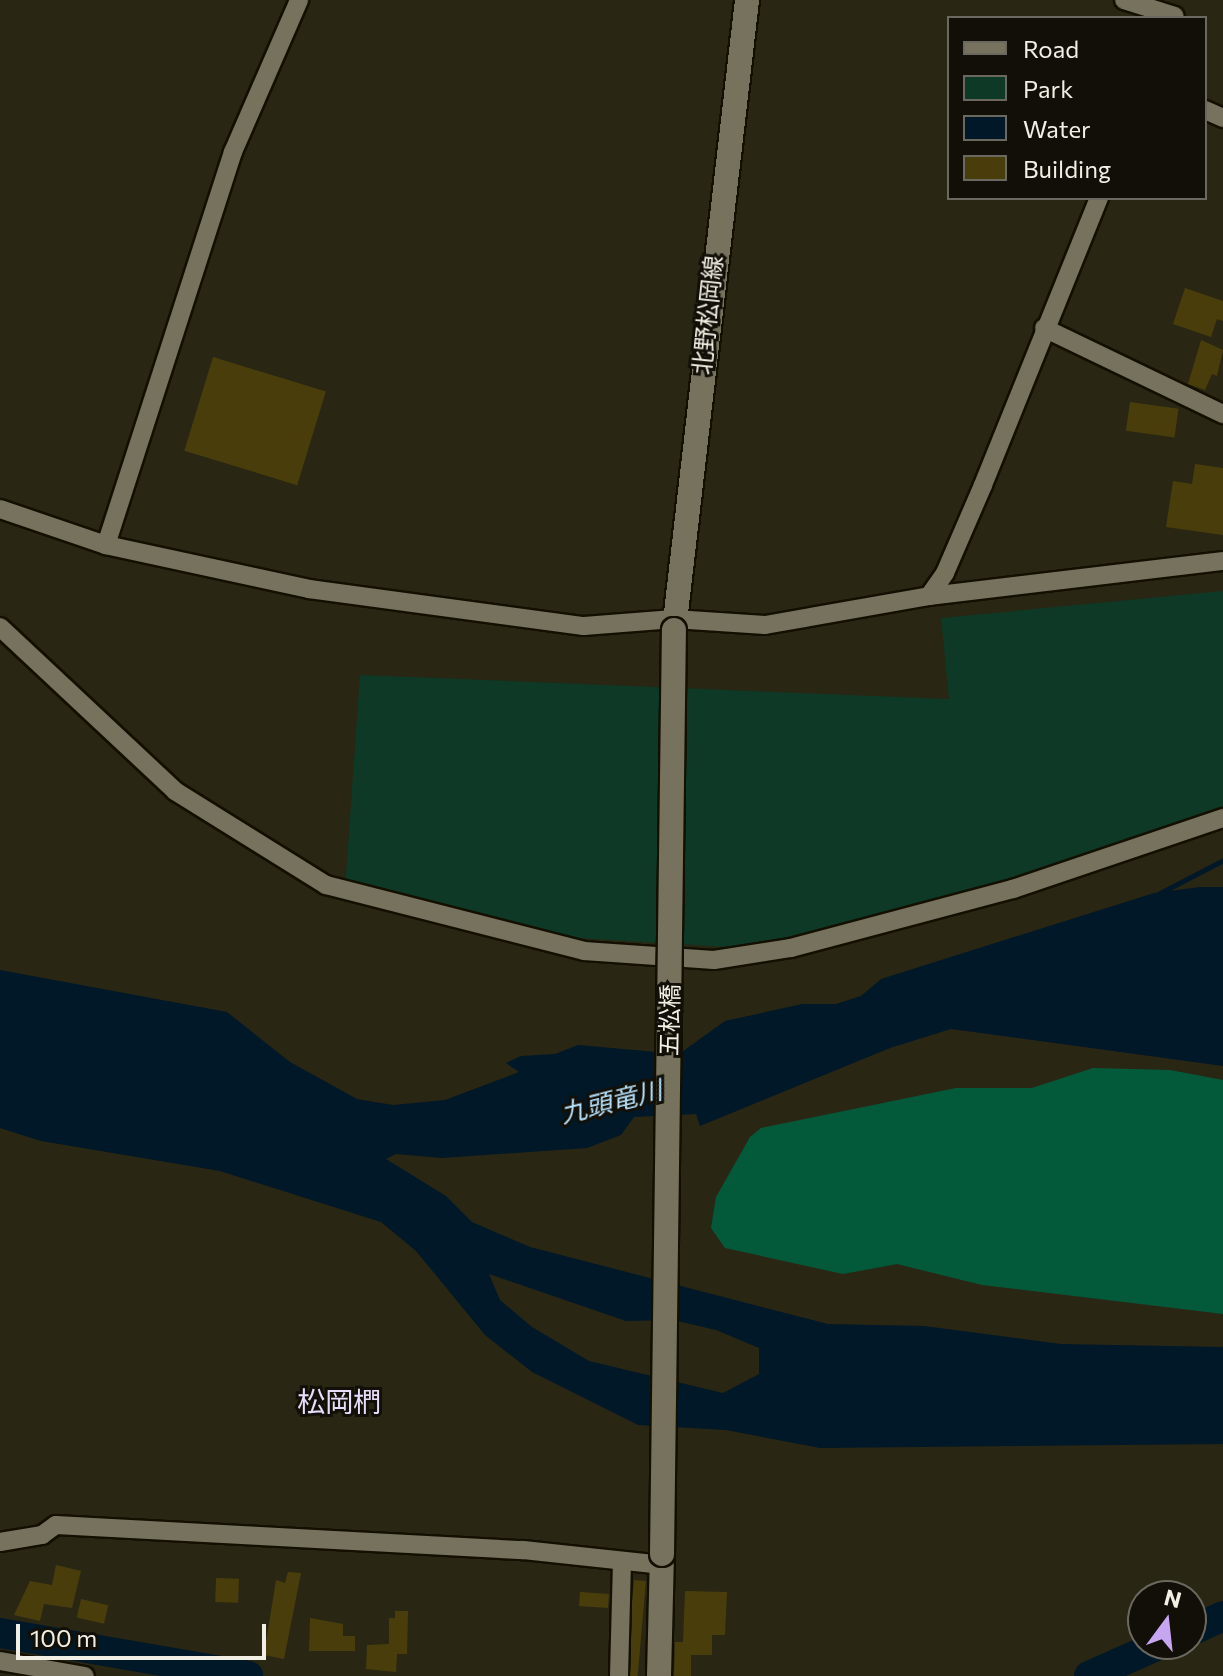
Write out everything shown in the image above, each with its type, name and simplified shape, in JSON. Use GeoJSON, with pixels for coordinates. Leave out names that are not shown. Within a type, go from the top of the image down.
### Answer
{"type":"FeatureCollection","features":[{"type":"Feature","properties":{"kind":"main road","name":"北野松岡線"},"geometry":{"type":"LineString","coordinates":[[674,624],[747,0]]}},
{"type":"Feature","properties":{"kind":"main road","name":"五松橋"},"geometry":{"type":"LineString","coordinates":[[662,1559],[674,624]]}},
{"type":"Feature","properties":{"kind":"main road"},"geometry":{"type":"LineString","coordinates":[[659,1676],[662,1559]]}},
{"type":"Feature","properties":{"kind":"street"},"geometry":{"type":"LineString","coordinates":[[106,545],[233,152],[299,0]]}},
{"type":"Feature","properties":{"kind":"street"},"geometry":{"type":"LineString","coordinates":[[1124,0],[1178,11]]}},
{"type":"Feature","properties":{"kind":"street"},"geometry":{"type":"LineString","coordinates":[[929,596],[958,544],[1098,200]]}},
{"type":"Feature","properties":{"kind":"street"},"geometry":{"type":"LineString","coordinates":[[1044,328],[1223,414]]}},
{"type":"Feature","properties":{"kind":"street"},"geometry":{"type":"LineString","coordinates":[[0,509],[9,517],[106,545],[309,589],[584,626],[765,625],[929,596],[1223,561]]}},
{"type":"Feature","properties":{"kind":"street"},"geometry":{"type":"LineString","coordinates":[[0,627],[175,791],[326,885],[584,951],[714,960],[791,948],[1013,889],[1223,818]]}},
{"type":"Feature","properties":{"kind":"street"},"geometry":{"type":"LineString","coordinates":[[0,1542],[42,1535],[56,1525],[523,1550],[622,1561],[662,1559]]}},
{"type":"Feature","properties":{"kind":"street"},"geometry":{"type":"LineString","coordinates":[[619,1676],[622,1561]]}},
{"type":"Feature","properties":{"kind":"street"},"geometry":{"type":"LineString","coordinates":[[0,1661],[85,1676]]}},
{"type":"Feature","properties":{"kind":"green space"},"geometry":{"type":"Polygon","coordinates":[[[1223,591],[1223,816],[777,950],[577,938],[345,890],[360,675],[949,699],[941,618],[1223,591]]]}},
{"type":"Feature","properties":{"kind":"green space"},"geometry":{"type":"Polygon","coordinates":[[[1093,1068],[1170,1070],[1223,1080],[1223,1314],[982,1285],[897,1264],[843,1274],[725,1248],[711,1228],[716,1197],[750,1137],[761,1128],[956,1088],[1032,1088],[1093,1068]]]}},
{"type":"Feature","properties":{"kind":"water","name":"九頭竜川"},"geometry":{"type":"Polygon","coordinates":[[[1223,887],[1223,1066],[951,1029],[890,1048],[700,1126],[696,1114],[634,1117],[621,1135],[587,1148],[442,1158],[396,1154],[386,1159],[446,1196],[472,1222],[530,1247],[828,1324],[924,1326],[1061,1344],[1223,1347],[1223,1444],[820,1448],[726,1430],[638,1425],[532,1372],[485,1335],[416,1251],[381,1222],[220,1171],[41,1141],[0,1128],[0,970],[227,1012],[290,1062],[357,1099],[393,1105],[445,1100],[519,1072],[506,1063],[521,1056],[555,1054],[578,1045],[679,1054],[725,1021],[802,1004],[836,1004],[861,996],[881,979],[1154,893],[1223,887]],[[489,1274],[500,1300],[532,1327],[589,1361],[723,1393],[759,1374],[759,1348],[716,1330],[673,1320],[626,1321],[489,1274]]]}},
{"type":"Feature","properties":{"kind":"building"},"geometry":{"type":"Polygon","coordinates":[[[1185,288],[1223,301],[1223,321],[1217,319],[1211,337],[1173,324],[1185,288]]]}},
{"type":"Feature","properties":{"kind":"building"},"geometry":{"type":"Polygon","coordinates":[[[1201,340],[1223,350],[1217,376],[1212,374],[1205,390],[1188,384],[1201,340]]]}},
{"type":"Feature","properties":{"kind":"building"},"geometry":{"type":"Polygon","coordinates":[[[213,357],[326,391],[297,485],[184,451],[213,357]]]}},
{"type":"Feature","properties":{"kind":"building"},"geometry":{"type":"Polygon","coordinates":[[[1130,402],[1179,409],[1174,438],[1126,431],[1130,402]]]}},
{"type":"Feature","properties":{"kind":"building"},"geometry":{"type":"Polygon","coordinates":[[[1195,464],[1223,468],[1223,535],[1166,527],[1173,481],[1192,484],[1195,464]]]}},
{"type":"Feature","properties":{"kind":"building"},"geometry":{"type":"Polygon","coordinates":[[[56,1565],[81,1571],[72,1608],[44,1604],[40,1621],[14,1615],[30,1581],[52,1585],[56,1565]]]}},
{"type":"Feature","properties":{"kind":"building"},"geometry":{"type":"Polygon","coordinates":[[[288,1572],[301,1573],[284,1659],[264,1655],[276,1580],[285,1583],[288,1572]]]}},
{"type":"Feature","properties":{"kind":"building"},"geometry":{"type":"Polygon","coordinates":[[[216,1578],[239,1579],[238,1603],[215,1602],[216,1578]]]}},
{"type":"Feature","properties":{"kind":"building"},"geometry":{"type":"Polygon","coordinates":[[[634,1580],[646,1581],[638,1676],[626,1676],[634,1580]]]}},
{"type":"Feature","properties":{"kind":"building"},"geometry":{"type":"Polygon","coordinates":[[[685,1591],[727,1592],[725,1635],[712,1635],[712,1655],[691,1655],[691,1676],[674,1676],[675,1642],[683,1642],[685,1591]]]}},
{"type":"Feature","properties":{"kind":"building"},"geometry":{"type":"Polygon","coordinates":[[[580,1592],[609,1594],[608,1608],[579,1606],[580,1592]]]}},
{"type":"Feature","properties":{"kind":"building"},"geometry":{"type":"Polygon","coordinates":[[[81,1599],[108,1605],[104,1624],[77,1618],[81,1599]]]}},
{"type":"Feature","properties":{"kind":"building"},"geometry":{"type":"Polygon","coordinates":[[[395,1611],[408,1611],[407,1654],[397,1654],[396,1672],[366,1669],[367,1645],[389,1644],[389,1618],[395,1618],[395,1611]]]}},
{"type":"Feature","properties":{"kind":"building"},"geometry":{"type":"Polygon","coordinates":[[[310,1618],[343,1624],[343,1636],[355,1636],[355,1651],[309,1651],[310,1618]]]}},
{"type":"Feature","properties":{"kind":"waterway"},"geometry":{"type":"LineString","coordinates":[[1160,893],[1223,860]]}},
{"type":"Feature","properties":{"kind":"waterway"},"geometry":{"type":"LineString","coordinates":[[1207,1624],[1223,1616]]}},
{"type":"Feature","properties":{"kind":"waterway"},"geometry":{"type":"LineString","coordinates":[[0,1633],[248,1676]]}},
{"type":"Feature","properties":{"kind":"waterway"},"geometry":{"type":"LineString","coordinates":[[1089,1676],[1127,1659]]}},
{"type":"Feature","properties":{"kind":"district","name":"松岡椚"},"geometry":{"type":"Point","coordinates":[339,1401]}}]}
